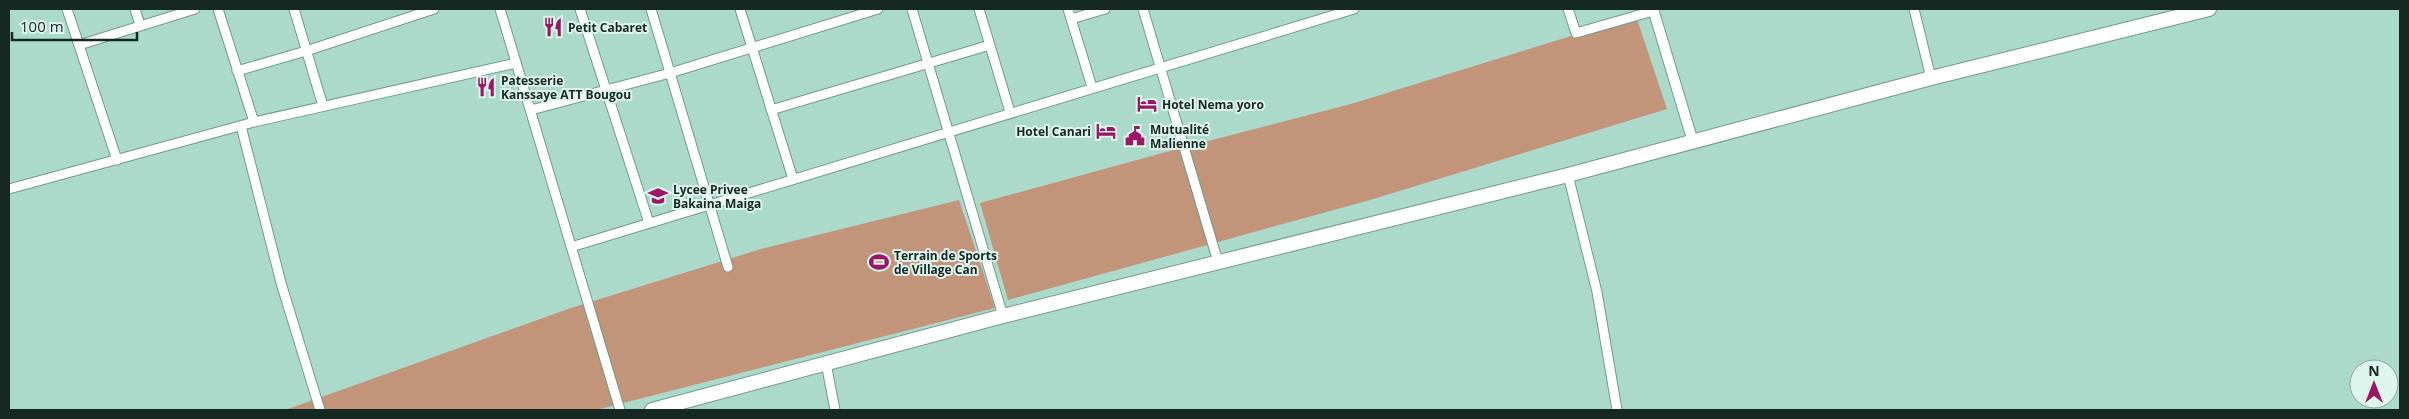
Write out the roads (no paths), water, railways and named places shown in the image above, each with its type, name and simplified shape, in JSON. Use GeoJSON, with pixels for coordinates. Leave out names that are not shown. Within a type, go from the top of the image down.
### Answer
{"type":"FeatureCollection","features":[{"type":"Feature","properties":{"kind":"main road"},"geometry":{"type":"LineString","coordinates":[[652,410],[1003,316],[1568,175],[2183,12],[2209,9]]}},
{"type":"Feature","properties":{"kind":"street"},"geometry":{"type":"LineString","coordinates":[[67,9],[117,160]]}},
{"type":"Feature","properties":{"kind":"street"},"geometry":{"type":"LineString","coordinates":[[136,9],[140,26]]}},
{"type":"Feature","properties":{"kind":"street"},"geometry":{"type":"LineString","coordinates":[[79,44],[195,9]]}},
{"type":"Feature","properties":{"kind":"street"},"geometry":{"type":"LineString","coordinates":[[218,9],[254,122]]}},
{"type":"Feature","properties":{"kind":"street"},"geometry":{"type":"LineString","coordinates":[[294,9],[323,106]]}},
{"type":"Feature","properties":{"kind":"street"},"geometry":{"type":"LineString","coordinates":[[237,71],[306,51],[434,9]]}},
{"type":"Feature","properties":{"kind":"street"},"geometry":{"type":"LineString","coordinates":[[500,9],[620,410]]}},
{"type":"Feature","properties":{"kind":"street"},"geometry":{"type":"LineString","coordinates":[[580,9],[649,223]]}},
{"type":"Feature","properties":{"kind":"street"},"geometry":{"type":"LineString","coordinates":[[651,9],[728,267]]}},
{"type":"Feature","properties":{"kind":"street"},"geometry":{"type":"LineString","coordinates":[[740,9],[793,179]]}},
{"type":"Feature","properties":{"kind":"street"},"geometry":{"type":"LineString","coordinates":[[531,110],[670,73],[878,9]]}},
{"type":"Feature","properties":{"kind":"street"},"geometry":{"type":"LineString","coordinates":[[912,9],[1003,316]]}},
{"type":"Feature","properties":{"kind":"street"},"geometry":{"type":"LineString","coordinates":[[979,9],[1010,112]]}},
{"type":"Feature","properties":{"kind":"street"},"geometry":{"type":"LineString","coordinates":[[1068,9],[1092,87]]}},
{"type":"Feature","properties":{"kind":"street"},"geometry":{"type":"LineString","coordinates":[[1071,19],[1105,9]]}},
{"type":"Feature","properties":{"kind":"street"},"geometry":{"type":"LineString","coordinates":[[1143,9],[1218,262]]}},
{"type":"Feature","properties":{"kind":"street"},"geometry":{"type":"LineString","coordinates":[[571,247],[1160,66],[1354,9]]}},
{"type":"Feature","properties":{"kind":"street"},"geometry":{"type":"LineString","coordinates":[[1568,9],[1576,33],[1653,10],[1693,142]]}},
{"type":"Feature","properties":{"kind":"street"},"geometry":{"type":"LineString","coordinates":[[1914,9],[1931,78]]}},
{"type":"Feature","properties":{"kind":"street"},"geometry":{"type":"LineString","coordinates":[[772,110],[990,45]]}},
{"type":"Feature","properties":{"kind":"street"},"geometry":{"type":"LineString","coordinates":[[9,190],[254,122],[516,63]]}},
{"type":"Feature","properties":{"kind":"street"},"geometry":{"type":"LineString","coordinates":[[241,126],[281,283],[320,410]]}},
{"type":"Feature","properties":{"kind":"street"},"geometry":{"type":"LineString","coordinates":[[1568,175],[1597,292],[1617,410]]}},
{"type":"Feature","properties":{"kind":"street"},"geometry":{"type":"LineString","coordinates":[[826,363],[835,410]]}},
{"type":"Feature","properties":{"kind":"place","name":"Petit Cabaret"},"geometry":{"type":"Point","coordinates":[553,27]}},
{"type":"Feature","properties":{"kind":"place","name":"Patesserie Kanssaye ATT Bougou"},"geometry":{"type":"Point","coordinates":[486,87]}},
{"type":"Feature","properties":{"kind":"place","name":"Hotel Nema yoro"},"geometry":{"type":"Point","coordinates":[1147,104]}},
{"type":"Feature","properties":{"kind":"place","name":"Hotel Canari"},"geometry":{"type":"Point","coordinates":[1106,131]}},
{"type":"Feature","properties":{"kind":"place","name":"Mutualité Malienne"},"geometry":{"type":"Point","coordinates":[1135,136]}},
{"type":"Feature","properties":{"kind":"place","name":"Lycee Privee Bakaina Maiga"},"geometry":{"type":"Point","coordinates":[658,196]}},
{"type":"Feature","properties":{"kind":"place","name":"Terrain de Sports de Village Can"},"geometry":{"type":"Point","coordinates":[879,262]}}]}
